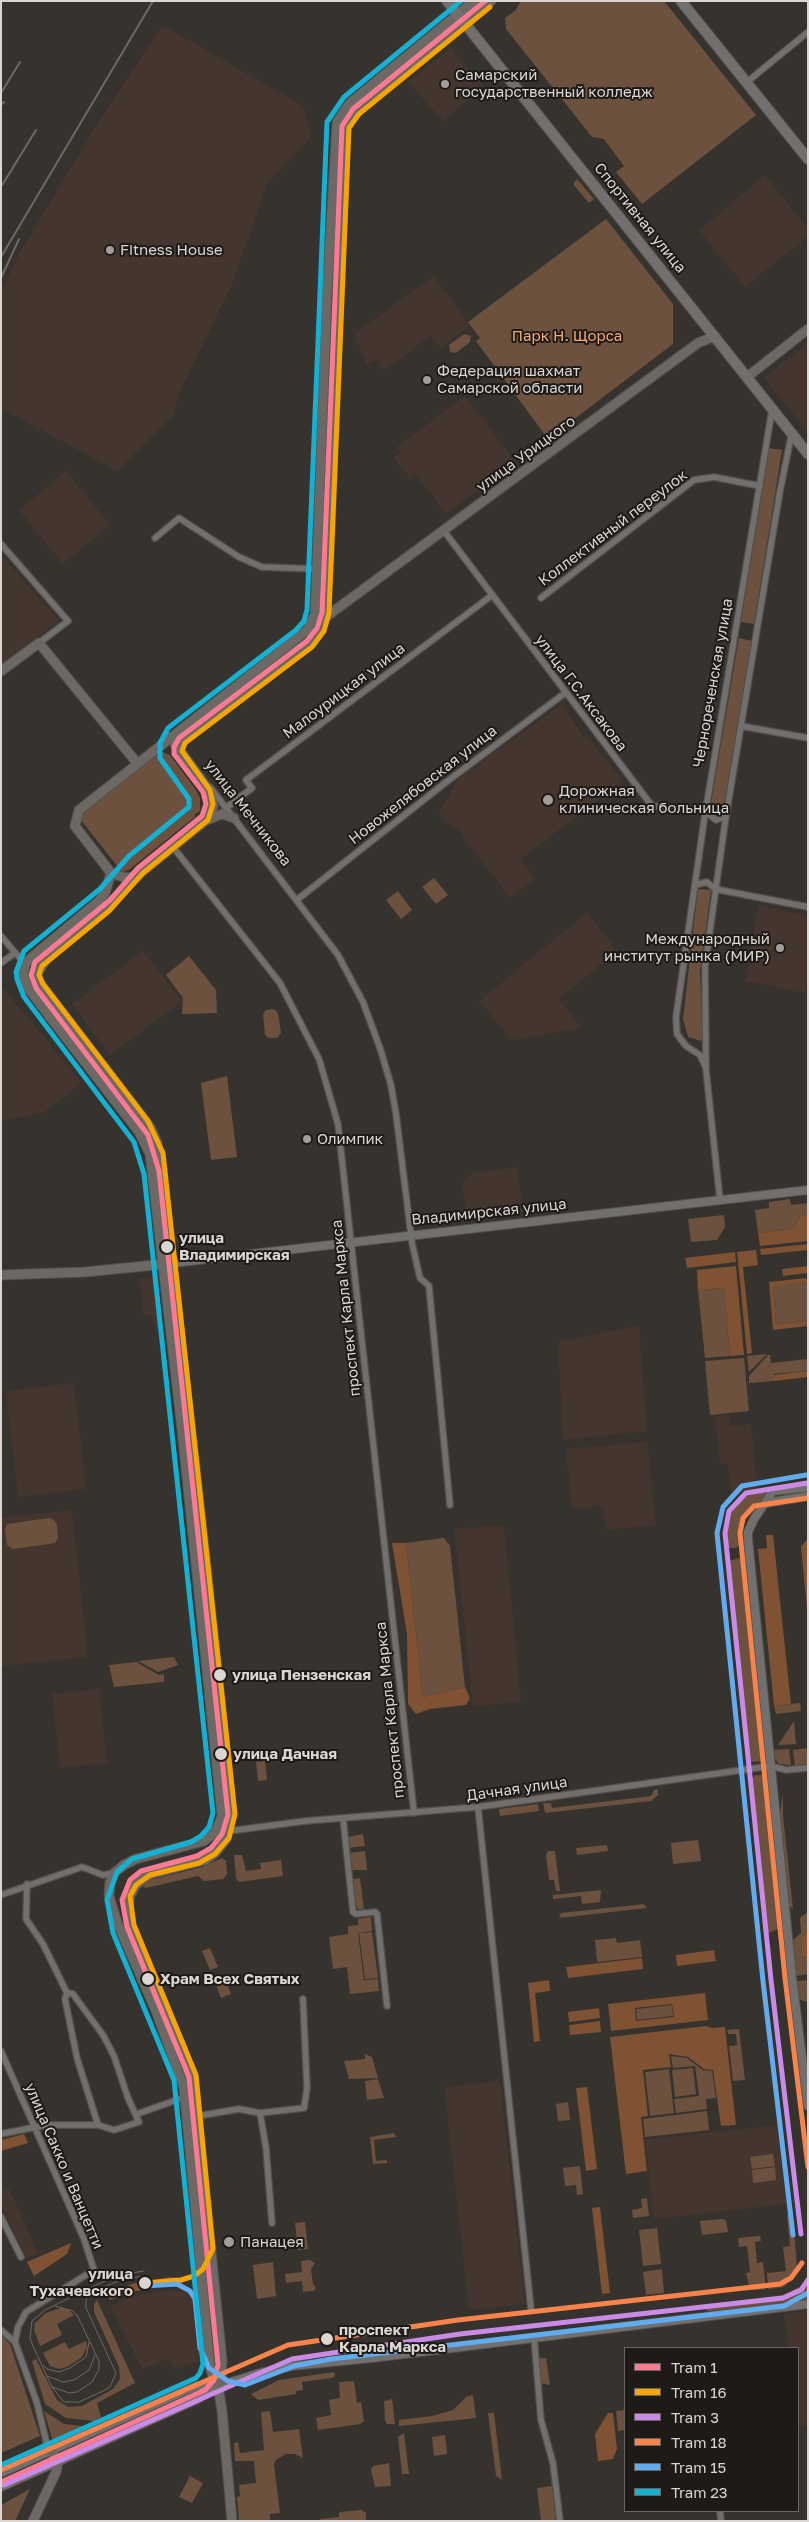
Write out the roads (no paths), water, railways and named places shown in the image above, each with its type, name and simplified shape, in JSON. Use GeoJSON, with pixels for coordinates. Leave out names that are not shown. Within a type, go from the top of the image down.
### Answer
{"type":"FeatureCollection","features":[{"type":"Feature","properties":{"kind":"main road","name":"Спортивная улица"},"geometry":{"type":"LineString","coordinates":[[448,1],[808,454]]}},
{"type":"Feature","properties":{"kind":"main road"},"geometry":{"type":"LineString","coordinates":[[315,635],[325,617],[346,124],[355,112],[462,19],[474,1]]}},
{"type":"Feature","properties":{"kind":"main road"},"geometry":{"type":"LineString","coordinates":[[308,628],[315,615],[318,569],[326,312],[337,122],[350,103],[462,19],[491,1]]}},
{"type":"Feature","properties":{"kind":"main road"},"geometry":{"type":"LineString","coordinates":[[681,1],[808,159]]}},
{"type":"Feature","properties":{"kind":"main road"},"geometry":{"type":"LineString","coordinates":[[748,377],[808,329]]}},
{"type":"Feature","properties":{"kind":"main road","name":"улица Урицкого"},"geometry":{"type":"LineString","coordinates":[[354,598],[698,343],[715,336]]}},
{"type":"Feature","properties":{"kind":"main road"},"geometry":{"type":"LineString","coordinates":[[138,876],[126,878],[110,873],[77,829],[75,819],[82,806],[308,628],[354,598]]}},
{"type":"Feature","properties":{"kind":"main road"},"geometry":{"type":"LineString","coordinates":[[206,820],[212,806],[211,796],[177,744],[315,635],[354,598]]}},
{"type":"Feature","properties":{"kind":"main road"},"geometry":{"type":"LineString","coordinates":[[1,671],[38,643],[137,763]]}},
{"type":"Feature","properties":{"kind":"main road","name":"улица Мечникова"},"geometry":{"type":"LineString","coordinates":[[170,737],[177,744]]}},
{"type":"Feature","properties":{"kind":"main road"},"geometry":{"type":"LineString","coordinates":[[37,974],[46,959],[112,903],[138,876],[206,820],[222,814],[234,818]]}},
{"type":"Feature","properties":{"kind":"main road"},"geometry":{"type":"LineString","coordinates":[[110,873],[105,893],[95,905],[25,964],[23,976],[28,988],[145,1140],[150,1154],[182,1430],[222,1812],[221,1821],[210,1838],[199,1843],[130,1861],[114,1873],[109,1889],[112,1911],[160,2022],[179,2072],[185,2097],[210,2367],[218,2386],[232,2521]]}},
{"type":"Feature","properties":{"kind":"main road"},"geometry":{"type":"LineString","coordinates":[[25,964],[37,974],[39,982],[154,1133],[161,1171],[173,1263],[232,1815],[228,1833],[220,1847],[205,1860],[151,1874],[142,1879],[135,1886],[128,1903],[131,1927],[186,2060],[198,2116],[222,2360],[221,2380],[218,2386]]}},
{"type":"Feature","properties":{"kind":"main road"},"geometry":{"type":"LineString","coordinates":[[1,1275],[76,1272],[173,1263]]}},
{"type":"Feature","properties":{"kind":"main road"},"geometry":{"type":"LineString","coordinates":[[215,1831],[228,1833]]}},
{"type":"Feature","properties":{"kind":"main road"},"geometry":{"type":"LineString","coordinates":[[33,2521],[56,2472],[58,2463],[52,2451]]}},
{"type":"Feature","properties":{"kind":"street"},"geometry":{"type":"LineString","coordinates":[[747,82],[808,32]]}},
{"type":"Feature","properties":{"kind":"street","name":"Чернореченская улица"},"geometry":{"type":"LineString","coordinates":[[706,1070],[700,1055],[686,1046],[677,1034],[676,1017],[705,811],[772,407]]}},
{"type":"Feature","properties":{"kind":"street","name":"Чернореченская улица"},"geometry":{"type":"LineString","coordinates":[[720,1200],[706,1070],[704,966],[726,816],[780,491],[792,432]]}},
{"type":"Feature","properties":{"kind":"street","name":"Коллективный переулок"},"geometry":{"type":"LineString","coordinates":[[541,598],[694,480],[714,477],[760,486]]}},
{"type":"Feature","properties":{"kind":"street"},"geometry":{"type":"LineString","coordinates":[[155,538],[179,518],[246,560],[262,567],[318,569]]}},
{"type":"Feature","properties":{"kind":"street","name":"улица Г.С.Аксакова"},"geometry":{"type":"LineString","coordinates":[[444,531],[491,596],[652,806],[705,811],[716,820],[726,816]]}},
{"type":"Feature","properties":{"kind":"street"},"geometry":{"type":"LineString","coordinates":[[1,544],[68,621],[38,643]]}},
{"type":"Feature","properties":{"kind":"street","name":"Малоурицкая улица"},"geometry":{"type":"LineString","coordinates":[[226,808],[252,788],[246,780],[491,596]]}},
{"type":"Feature","properties":{"kind":"street","name":"Новожелябовская улица"},"geometry":{"type":"LineString","coordinates":[[298,899],[445,782],[565,693]]}},
{"type":"Feature","properties":{"kind":"street"},"geometry":{"type":"LineString","coordinates":[[741,726],[808,738]]}},
{"type":"Feature","properties":{"kind":"street","name":"улица Мечникова"},"geometry":{"type":"LineString","coordinates":[[177,744],[298,899]]}},
{"type":"Feature","properties":{"kind":"street","name":"проспект Карла Маркса"},"geometry":{"type":"LineString","coordinates":[[173,847],[280,983],[319,1058],[329,1090],[341,1142],[350,1242],[414,1813]]}},
{"type":"Feature","properties":{"kind":"street"},"geometry":{"type":"LineString","coordinates":[[695,885],[706,882],[715,890],[808,907]]}},
{"type":"Feature","properties":{"kind":"street"},"geometry":{"type":"LineString","coordinates":[[298,899],[338,955],[363,1002],[391,1085],[412,1243],[420,1278],[428,1286],[450,1505]]}},
{"type":"Feature","properties":{"kind":"street"},"geometry":{"type":"LineString","coordinates":[[1,936],[25,964]]}},
{"type":"Feature","properties":{"kind":"street"},"geometry":{"type":"LineString","coordinates":[[1,963],[15,953]]}},
{"type":"Feature","properties":{"kind":"street","name":"Владимирская улица"},"geometry":{"type":"LineString","coordinates":[[173,1263],[412,1234],[808,1190]]}},
{"type":"Feature","properties":{"kind":"street"},"geometry":{"type":"LineString","coordinates":[[808,1487],[774,1491],[754,1519],[748,1532],[790,1960],[808,2106]]}},
{"type":"Feature","properties":{"kind":"street"},"geometry":{"type":"LineString","coordinates":[[766,1503],[808,1496]]}},
{"type":"Feature","properties":{"kind":"street","name":"Дачная улица"},"geometry":{"type":"LineString","coordinates":[[228,1833],[343,1818],[478,1807],[771,1766],[786,1770],[808,1768]]}},
{"type":"Feature","properties":{"kind":"street"},"geometry":{"type":"LineString","coordinates":[[478,1807],[531,2309]]}},
{"type":"Feature","properties":{"kind":"street"},"geometry":{"type":"LineString","coordinates":[[343,1818],[353,1912],[377,1914],[387,2006]]}},
{"type":"Feature","properties":{"kind":"street"},"geometry":{"type":"LineString","coordinates":[[1,1895],[27,1884],[82,1867],[103,1875],[114,1873]]}},
{"type":"Feature","properties":{"kind":"street"},"geometry":{"type":"LineString","coordinates":[[27,1884],[26,1918],[43,1944],[67,1993],[65,1999],[78,2058],[98,2125]]}},
{"type":"Feature","properties":{"kind":"street"},"geometry":{"type":"LineString","coordinates":[[1,2134],[34,2127],[98,2125],[114,2130],[140,2122],[128,2098],[114,2056],[103,2035],[72,1994],[67,1993]]}},
{"type":"Feature","properties":{"kind":"street"},"geometry":{"type":"LineString","coordinates":[[198,2116],[239,2109],[260,2113],[304,2108],[307,2088],[303,1999]]}},
{"type":"Feature","properties":{"kind":"street","name":"улица Сакко и Ванцетти"},"geometry":{"type":"LineString","coordinates":[[1,2051],[84,2239],[94,2270],[26,2312],[18,2327],[15,2342]]}},
{"type":"Feature","properties":{"kind":"street"},"geometry":{"type":"LineString","coordinates":[[137,2114],[185,2097]]}},
{"type":"Feature","properties":{"kind":"street"},"geometry":{"type":"LineString","coordinates":[[260,2113],[266,2148],[272,2223]]}},
{"type":"Feature","properties":{"kind":"street"},"geometry":{"type":"LineString","coordinates":[[1,2217],[21,2257]]}},
{"type":"Feature","properties":{"kind":"street"},"geometry":{"type":"LineString","coordinates":[[1,2473],[197,2386],[218,2386],[292,2366],[808,2304]]}},
{"type":"Feature","properties":{"kind":"street"},"geometry":{"type":"LineString","coordinates":[[1,2330],[15,2342],[38,2402],[48,2449],[52,2451]]}},
{"type":"Feature","properties":{"kind":"street"},"geometry":{"type":"LineString","coordinates":[[534,2338],[541,2420],[553,2464],[560,2521]]}},
{"type":"Feature","properties":{"kind":"street"},"geometry":{"type":"LineString","coordinates":[[1,2487],[198,2399],[218,2386]]}},
{"type":"Feature","properties":{"kind":"tram line","name":"23"},"geometry":{"type":"LineString","coordinates":[[1,2465],[196,2378],[203,2364],[174,2080],[113,1933],[107,1900],[117,1872],[132,1859],[191,1842],[201,1836],[209,1827],[213,1813],[144,1174],[134,1142],[24,997],[16,972],[24,951],[100,889],[129,856],[189,807],[189,799],[160,758],[160,743],[168,728],[296,630],[304,621],[307,610],[327,122],[344,97],[461,1]]}},
{"type":"Feature","properties":{"kind":"tram line","name":"1"},"geometry":{"type":"LineString","coordinates":[[1,2482],[205,2390],[214,2380],[218,2365],[189,2077],[127,1927],[122,1900],[130,1880],[141,1871],[197,1856],[211,1848],[222,1834],[228,1815],[159,1171],[148,1135],[36,988],[31,975],[35,962],[110,900],[138,868],[202,816],[206,804],[203,792],[174,754],[174,747],[179,738],[307,641],[317,628],[322,613],[342,126],[353,109],[485,1]]}},
{"type":"Feature","properties":{"kind":"tram line","name":"16"},"geometry":{"type":"LineString","coordinates":[[145,2283],[181,2280],[194,2276],[203,2269],[213,2249],[196,2075],[134,1925],[130,1896],[136,1885],[150,1875],[199,1863],[215,1854],[229,1838],[235,1814],[163,1153],[148,1121],[43,984],[39,975],[42,966],[109,911],[143,873],[208,820],[213,804],[210,790],[182,751],[185,743],[312,647],[324,631],[329,613],[349,128],[359,114],[490,7]]}},
{"type":"Feature","properties":{"kind":"tram line","name":"15"},"geometry":{"type":"LineString","coordinates":[[793,2235],[763,1981],[717,1533],[723,1507],[742,1486],[806,1475]]}},
{"type":"Feature","properties":{"kind":"tram line","name":"3"},"geometry":{"type":"LineString","coordinates":[[801,2234],[771,1980],[725,1533],[729,1511],[746,1493],[807,1483]]}},
{"type":"Feature","properties":{"kind":"tram line","name":"18"},"geometry":{"type":"LineString","coordinates":[[808,1498],[754,1506],[743,1518],[740,1533],[785,1978],[808,2167]]}},
{"type":"Feature","properties":{"kind":"tram line","name":"18"},"geometry":{"type":"LineString","coordinates":[[1,2470],[288,2345],[458,2320],[780,2284],[791,2278],[802,2263]]}},
{"type":"Feature","properties":{"kind":"tram line"},"geometry":{"type":"LineString","coordinates":[[144,2271],[119,2275],[94,2286],[45,2310],[32,2321],[30,2338],[33,2346],[52,2387],[64,2402],[79,2402],[103,2391],[110,2387],[116,2373],[86,2308],[86,2300],[90,2293],[120,2280],[144,2276]]}},
{"type":"Feature","properties":{"kind":"tram line","name":"3"},"geometry":{"type":"LineString","coordinates":[[4,2485],[292,2359],[460,2334],[783,2298],[801,2290],[808,2280]]}},
{"type":"Feature","properties":{"kind":"tram line","name":"15"},"geometry":{"type":"LineString","coordinates":[[145,2286],[177,2284],[190,2291],[195,2299],[200,2348],[209,2368],[228,2381],[245,2385],[294,2366],[331,2359],[784,2306],[808,2293]]}},
{"type":"Feature","properties":{"kind":"tram line"},"geometry":{"type":"LineString","coordinates":[[52,2387],[69,2393],[77,2392],[92,2382],[99,2369],[99,2361],[78,2317],[73,2311],[55,2306]]}},
{"type":"Feature","properties":{"kind":"tram line"},"geometry":{"type":"LineString","coordinates":[[43,2365],[47,2369],[59,2372],[70,2368],[86,2357],[89,2342]]}},
{"type":"Feature","properties":{"kind":"tram line"},"geometry":{"type":"LineString","coordinates":[[47,2376],[63,2382],[74,2380],[89,2370],[95,2355]]}},
{"type":"Feature","properties":{"kind":"railway"},"geometry":{"type":"LineString","coordinates":[[1,257],[153,1]]}},
{"type":"Feature","properties":{"kind":"railway"},"geometry":{"type":"LineString","coordinates":[[1,93],[20,62]]}},
{"type":"Feature","properties":{"kind":"railway"},"geometry":{"type":"LineString","coordinates":[[1,105],[4,102]]}},
{"type":"Feature","properties":{"kind":"railway"},"geometry":{"type":"LineString","coordinates":[[1,187],[36,130]]}},
{"type":"Feature","properties":{"kind":"railway"},"geometry":{"type":"LineString","coordinates":[[1,278],[19,239]]}},
{"type":"Feature","properties":{"kind":"place","name":"Самарский государственный колледж"},"geometry":{"type":"Point","coordinates":[445,84]}},
{"type":"Feature","properties":{"kind":"place","name":"Fitness House"},"geometry":{"type":"Point","coordinates":[110,250]}},
{"type":"Feature","properties":{"kind":"place","name":"Федерация шахмат Самарской области"},"geometry":{"type":"Point","coordinates":[427,380]}},
{"type":"Feature","properties":{"kind":"place","name":"Дорожная клиническая больница"},"geometry":{"type":"Point","coordinates":[548,800]}},
{"type":"Feature","properties":{"kind":"place","name":"Международный институт рынка (МИР)"},"geometry":{"type":"Point","coordinates":[780,948]}},
{"type":"Feature","properties":{"kind":"place","name":"Олимпик"},"geometry":{"type":"Point","coordinates":[307,1139]}},
{"type":"Feature","properties":{"kind":"place","name":"улица Владимирская"},"geometry":{"type":"Point","coordinates":[167,1247]}},
{"type":"Feature","properties":{"kind":"place","name":"улица Пензенская"},"geometry":{"type":"Point","coordinates":[220,1675]}},
{"type":"Feature","properties":{"kind":"place","name":"улица Дачная"},"geometry":{"type":"Point","coordinates":[221,1754]}},
{"type":"Feature","properties":{"kind":"place","name":"Храм Всех Святых"},"geometry":{"type":"Point","coordinates":[148,1979]}},
{"type":"Feature","properties":{"kind":"place","name":"Панацея"},"geometry":{"type":"Point","coordinates":[229,2242]}},
{"type":"Feature","properties":{"kind":"place","name":"улица Тухачевского"},"geometry":{"type":"Point","coordinates":[145,2283]}},
{"type":"Feature","properties":{"kind":"place","name":"проспект Карла Маркса"},"geometry":{"type":"Point","coordinates":[327,2339]}},
{"type":"Feature","properties":{"kind":"park label","name":"Парк Н. Щорса"},"geometry":{"type":"Point","coordinates":[567,336]}}]}
